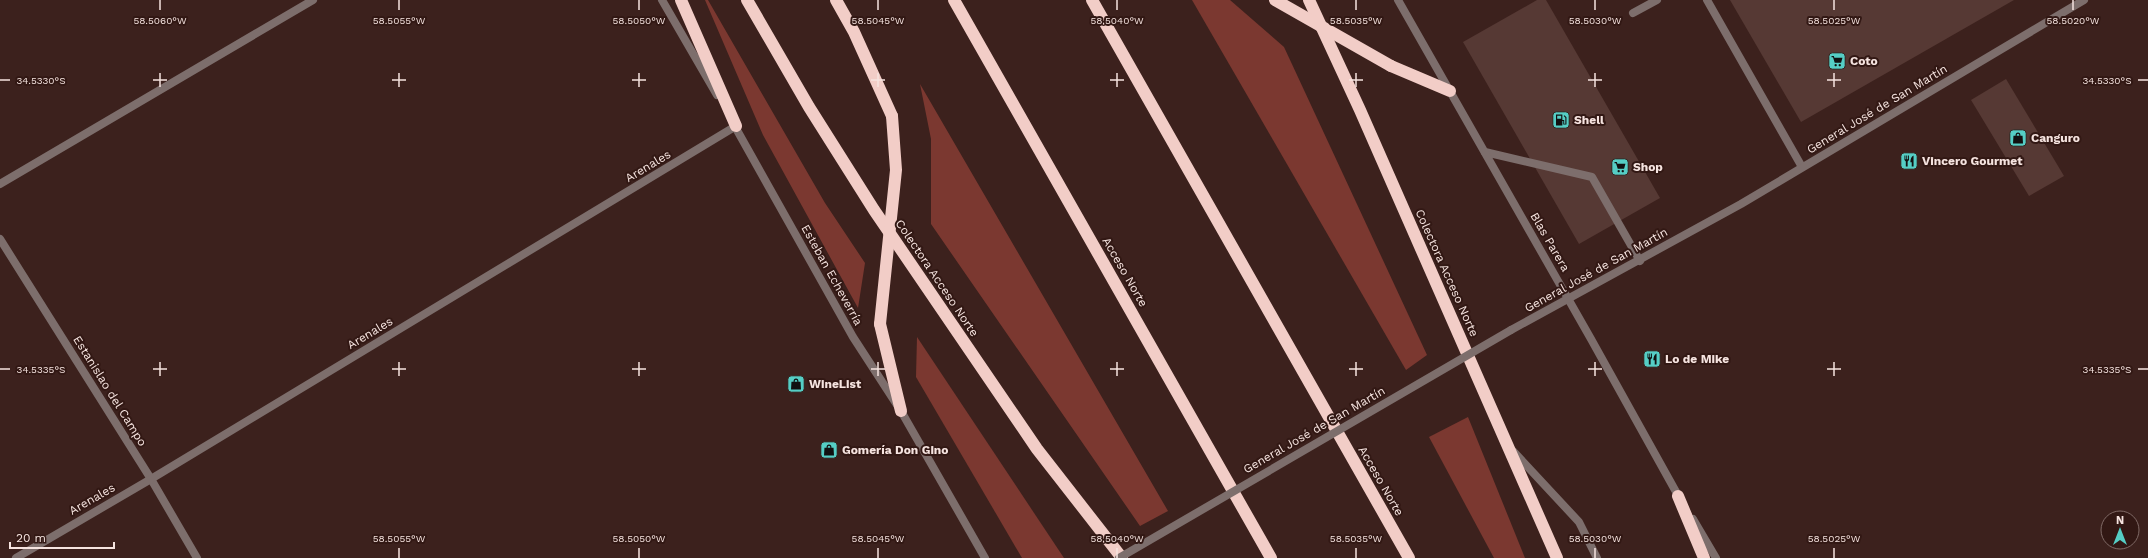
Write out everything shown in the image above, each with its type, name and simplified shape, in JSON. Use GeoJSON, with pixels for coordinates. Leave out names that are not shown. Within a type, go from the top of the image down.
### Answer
{"type":"FeatureCollection","features":[{"type":"Feature","properties":{"kind":"highway"},"geometry":{"type":"LineString","coordinates":[[681,0],[736,126]]}},
{"type":"Feature","properties":{"kind":"highway","name":"Colectora Acceso Norte"},"geometry":{"type":"LineString","coordinates":[[747,0],[809,107],[874,210],[1037,449],[1122,558]]}},
{"type":"Feature","properties":{"kind":"highway"},"geometry":{"type":"LineString","coordinates":[[836,0],[854,32],[892,116],[896,170],[880,324],[901,411]]}},
{"type":"Feature","properties":{"kind":"highway","name":"Acceso Norte"},"geometry":{"type":"LineString","coordinates":[[954,0],[1271,558]]}},
{"type":"Feature","properties":{"kind":"highway","name":"Acceso Norte"},"geometry":{"type":"LineString","coordinates":[[1092,0],[1409,558]]}},
{"type":"Feature","properties":{"kind":"highway"},"geometry":{"type":"LineString","coordinates":[[1275,0],[1391,66],[1450,91]]}},
{"type":"Feature","properties":{"kind":"highway","name":"Colectora Acceso Norte"},"geometry":{"type":"LineString","coordinates":[[1309,0],[1557,558]]}},
{"type":"Feature","properties":{"kind":"highway"},"geometry":{"type":"LineString","coordinates":[[1678,496],[1704,558]]}},
{"type":"Feature","properties":{"kind":"street"},"geometry":{"type":"LineString","coordinates":[[0,184],[313,0]]}},
{"type":"Feature","properties":{"kind":"street","name":"Esteban Echeverría"},"geometry":{"type":"LineString","coordinates":[[662,0],[736,126],[853,337],[901,411],[985,558]]}},
{"type":"Feature","properties":{"kind":"street","name":"Blas Parera"},"geometry":{"type":"LineString","coordinates":[[1398,0],[1569,300],[1678,496],[1716,558]]}},
{"type":"Feature","properties":{"kind":"street"},"geometry":{"type":"LineString","coordinates":[[1633,13],[1657,0]]}},
{"type":"Feature","properties":{"kind":"street"},"geometry":{"type":"LineString","coordinates":[[1707,0],[1802,168]]}},
{"type":"Feature","properties":{"kind":"street","name":"General José de San Martín"},"geometry":{"type":"LineString","coordinates":[[1119,558],[1511,330],[1640,261],[1802,168],[2084,0]]}},
{"type":"Feature","properties":{"kind":"street","name":"Arenales"},"geometry":{"type":"LineString","coordinates":[[16,558],[151,479],[736,126]]}},
{"type":"Feature","properties":{"kind":"street"},"geometry":{"type":"LineString","coordinates":[[1485,152],[1592,177],[1640,261]]}},
{"type":"Feature","properties":{"kind":"street","name":"Estanislao del Campo"},"geometry":{"type":"LineString","coordinates":[[0,239],[151,479],[197,558]]}},
{"type":"Feature","properties":{"kind":"street"},"geometry":{"type":"LineString","coordinates":[[1508,447],[1579,522],[1597,558]]}},
{"type":"Feature","properties":{"kind":"shaded area"},"geometry":{"type":"Polygon","coordinates":[[[705,0],[708,0],[825,203],[865,263],[858,308],[763,135],[705,0]]]}},
{"type":"Feature","properties":{"kind":"shaded area"},"geometry":{"type":"Polygon","coordinates":[[[1192,0],[1230,0],[1284,47],[1427,355],[1406,370],[1192,0]]]}},
{"type":"Feature","properties":{"kind":"shaded area"},"geometry":{"type":"Polygon","coordinates":[[[920,84],[1168,511],[1140,526],[931,224],[931,139],[920,84]]]}},
{"type":"Feature","properties":{"kind":"shaded area"},"geometry":{"type":"Polygon","coordinates":[[[917,337],[1064,558],[1022,558],[916,377],[917,337]]]}},
{"type":"Feature","properties":{"kind":"shaded area"},"geometry":{"type":"Polygon","coordinates":[[[1468,417],[1525,558],[1494,558],[1429,437],[1468,417]]]}},
{"type":"Feature","properties":{"kind":"building","name":"Shell"},"geometry":{"type":"Polygon","coordinates":[[[1537,0],[1546,0],[1660,198],[1579,244],[1463,42],[1537,0]]]}},
{"type":"Feature","properties":{"kind":"building","name":"Coto"},"geometry":{"type":"Polygon","coordinates":[[[1730,0],[2014,0],[1801,122],[1730,0]]]}},
{"type":"Feature","properties":{"kind":"building","name":"Canguro"},"geometry":{"type":"Polygon","coordinates":[[[2006,79],[2064,176],[2029,196],[1971,100],[2006,79]]]}},
{"type":"Feature","properties":{"kind":"place","name":"Coto"},"geometry":{"type":"Point","coordinates":[1837,61]}},
{"type":"Feature","properties":{"kind":"place","name":"Shell"},"geometry":{"type":"Point","coordinates":[1561,120]}},
{"type":"Feature","properties":{"kind":"place","name":"Canguro"},"geometry":{"type":"Point","coordinates":[2018,138]}},
{"type":"Feature","properties":{"kind":"place","name":"Vincero Gourmet"},"geometry":{"type":"Point","coordinates":[1909,161]}},
{"type":"Feature","properties":{"kind":"place","name":"Shop"},"geometry":{"type":"Point","coordinates":[1620,167]}},
{"type":"Feature","properties":{"kind":"place","name":"Lo de Mike"},"geometry":{"type":"Point","coordinates":[1652,359]}},
{"type":"Feature","properties":{"kind":"place","name":"WineList"},"geometry":{"type":"Point","coordinates":[796,384]}},
{"type":"Feature","properties":{"kind":"place","name":"Gomería Don Gino"},"geometry":{"type":"Point","coordinates":[829,450]}}]}
